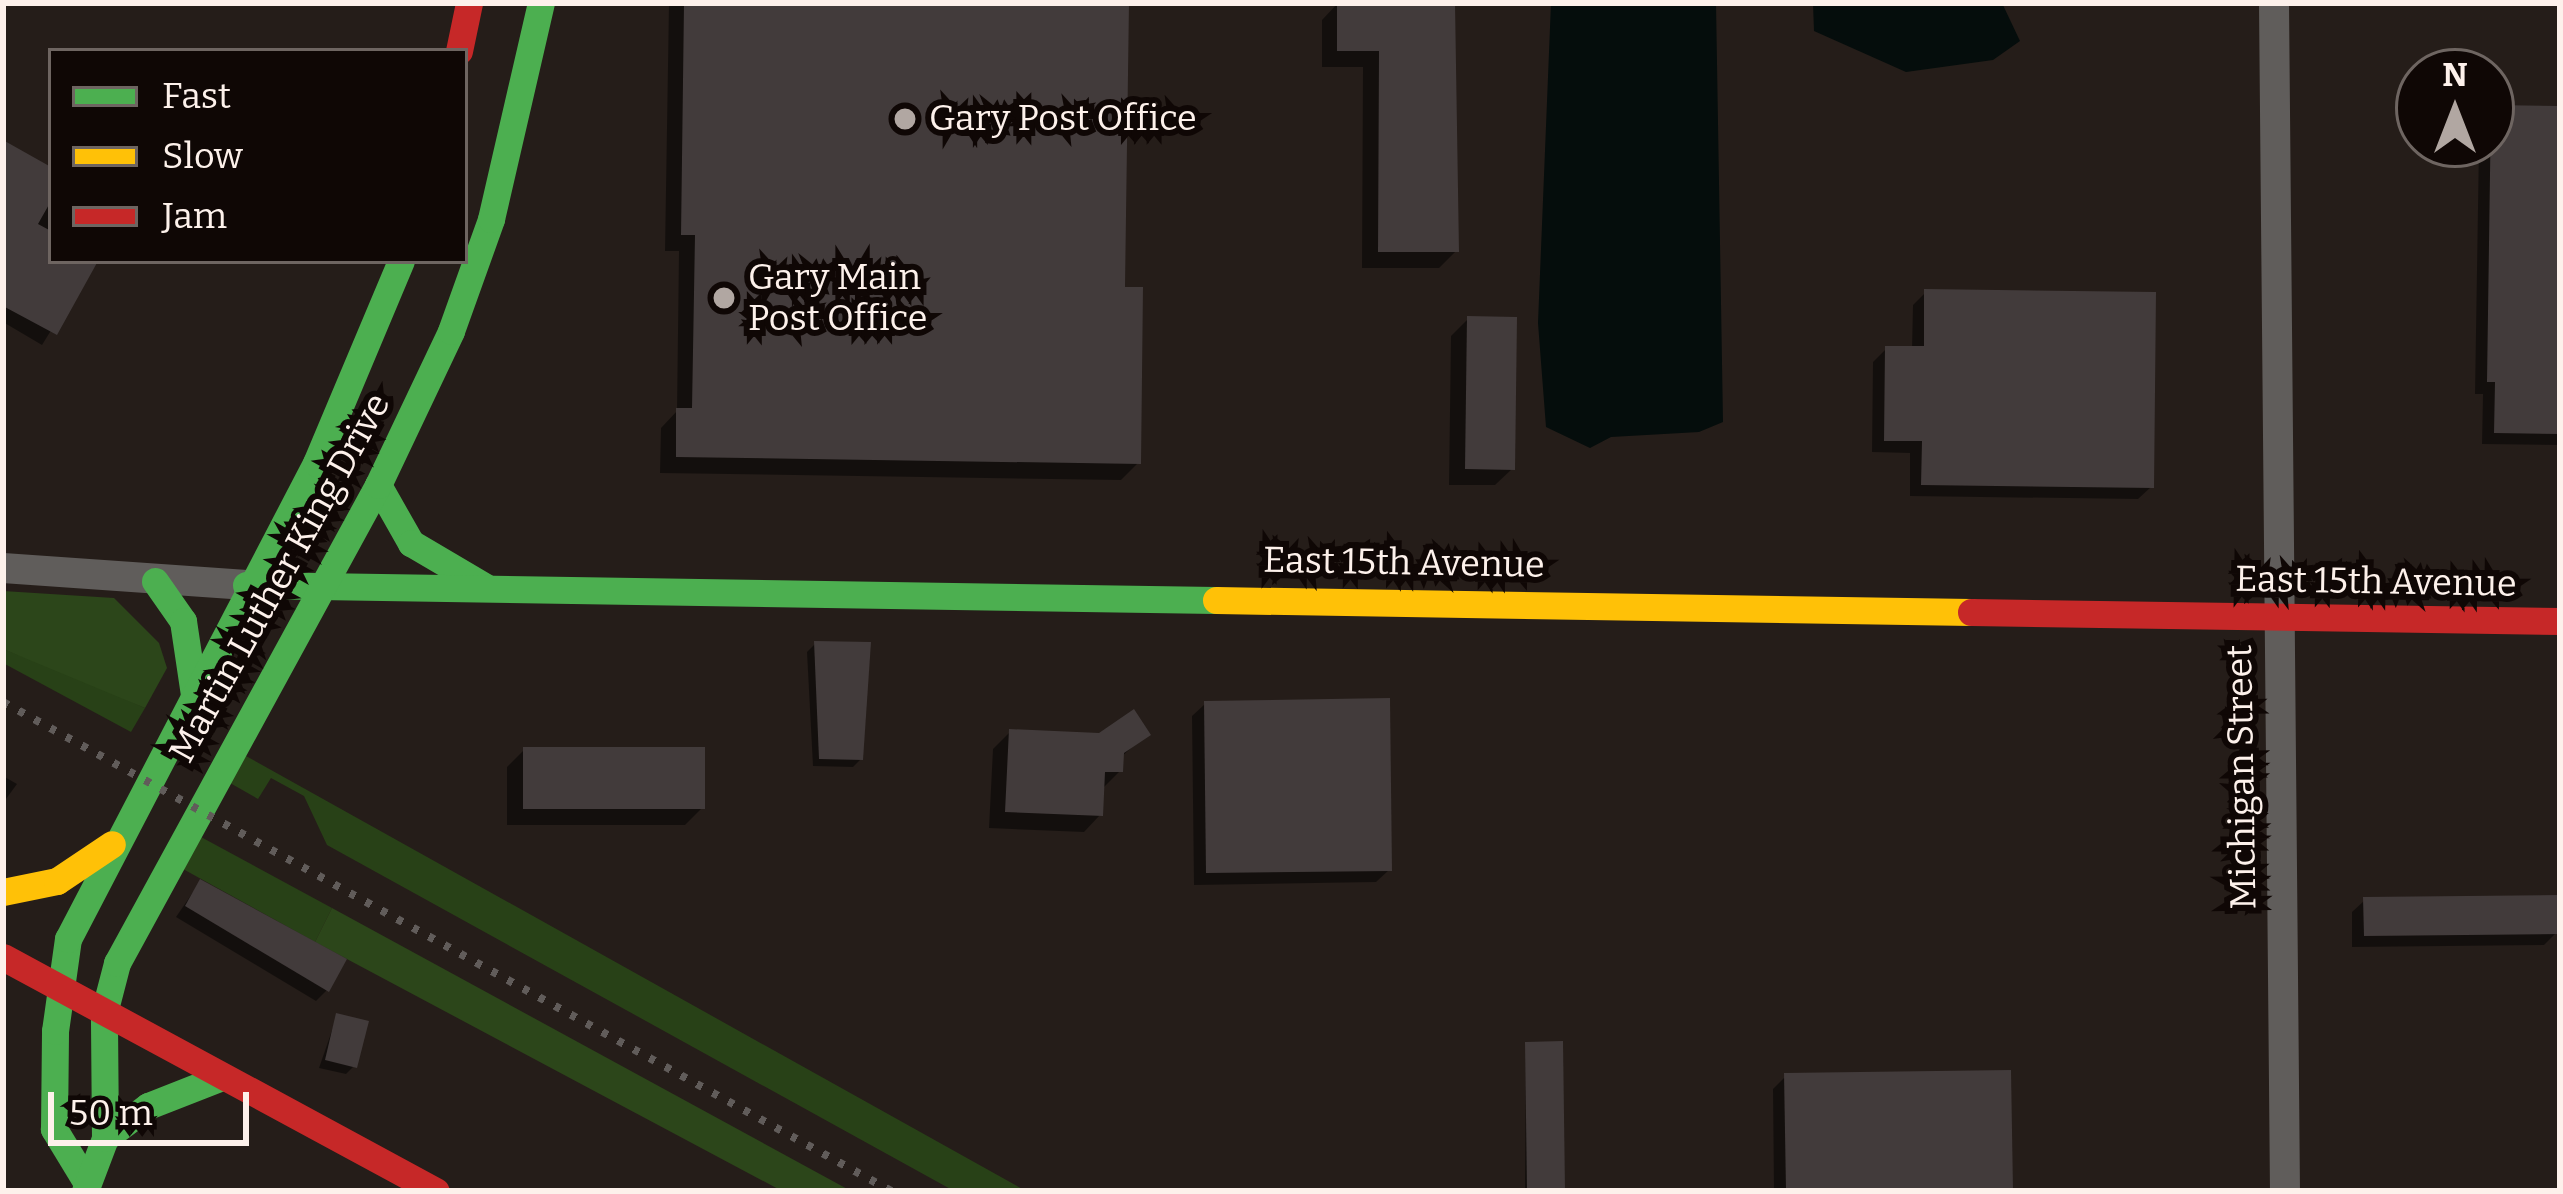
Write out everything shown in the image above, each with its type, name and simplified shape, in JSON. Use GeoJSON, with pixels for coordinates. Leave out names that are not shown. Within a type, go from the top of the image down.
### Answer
{"type":"FeatureCollection","features":[{"type":"Feature","properties":{"kind":"main road"},"geometry":{"type":"LineString","coordinates":[[460,48],[469,3]]}},
{"type":"Feature","properties":{"kind":"main road","name":"Martin Luther King Drive"},"geometry":{"type":"LineString","coordinates":[[85,1186],[105,1138],[104,1012],[150,892],[378,485],[470,283],[541,3]]}},
{"type":"Feature","properties":{"kind":"main road","name":"Martin Luther King Drive"},"geometry":{"type":"LineString","coordinates":[[85,1186],[54,1129],[59,988],[68,939],[351,384],[399,264]]}},
{"type":"Feature","properties":{"kind":"main road"},"geometry":{"type":"LineString","coordinates":[[322,587],[329,477],[351,384]]}},
{"type":"Feature","properties":{"kind":"main road"},"geometry":{"type":"LineString","coordinates":[[378,485],[411,543],[487,588]]}},
{"type":"Feature","properties":{"kind":"main road"},"geometry":{"type":"LineString","coordinates":[[154,581],[183,621],[194,695]]}},
{"type":"Feature","properties":{"kind":"main road"},"geometry":{"type":"LineString","coordinates":[[239,733],[250,646],[246,585]]}},
{"type":"Feature","properties":{"kind":"main road","name":"East 15th Avenue"},"geometry":{"type":"LineString","coordinates":[[246,585],[2560,621]]}},
{"type":"Feature","properties":{"kind":"main road"},"geometry":{"type":"LineString","coordinates":[[3,892],[57,881],[118,840]]}},
{"type":"Feature","properties":{"kind":"main road"},"geometry":{"type":"LineString","coordinates":[[3,957],[436,1191]]}},
{"type":"Feature","properties":{"kind":"main road"},"geometry":{"type":"LineString","coordinates":[[105,1138],[148,1106],[222,1077]]}},
{"type":"Feature","properties":{"kind":"street","name":"Michigan Street"},"geometry":{"type":"LineString","coordinates":[[2274,3],[2285,1191]]}},
{"type":"Feature","properties":{"kind":"street"},"geometry":{"type":"LineString","coordinates":[[3,568],[246,585]]}},
{"type":"Feature","properties":{"kind":"green space"},"geometry":{"type":"Polygon","coordinates":[[[3,591],[114,598],[159,643],[167,668],[145,708],[3,649],[3,591]]]}},
{"type":"Feature","properties":{"kind":"green space"},"geometry":{"type":"Polygon","coordinates":[[[3,649],[145,708],[131,732],[3,663],[3,649]]]}},
{"type":"Feature","properties":{"kind":"green space"},"geometry":{"type":"Polygon","coordinates":[[[246,756],[1026,1191],[954,1191],[327,845],[304,796],[271,778],[258,799],[230,783],[246,756]]]}},
{"type":"Feature","properties":{"kind":"green space"},"geometry":{"type":"Polygon","coordinates":[[[201,837],[332,908],[315,942],[183,869],[201,837]]]}},
{"type":"Feature","properties":{"kind":"green space"},"geometry":{"type":"Polygon","coordinates":[[[332,908],[851,1191],[782,1191],[315,942],[332,908]]]}},
{"type":"Feature","properties":{"kind":"shaded area"},"geometry":{"type":"Polygon","coordinates":[[[1551,3],[1716,3],[1723,422],[1699,432],[1611,437],[1590,448],[1546,427],[1538,323],[1551,3]]]}},
{"type":"Feature","properties":{"kind":"shaded area"},"geometry":{"type":"Polygon","coordinates":[[[1813,3],[2002,3],[2020,41],[1993,60],[1906,72],[1814,31],[1813,3]]]}},
{"type":"Feature","properties":{"kind":"building","name":"Gary Post Office"},"geometry":{"type":"Polygon","coordinates":[[[684,3],[1129,3],[1125,287],[1143,287],[1141,464],[676,457],[676,408],[692,408],[695,235],[681,235],[684,3]]]}},
{"type":"Feature","properties":{"kind":"building"},"geometry":{"type":"Polygon","coordinates":[[[1337,3],[1455,3],[1459,252],[1378,252],[1379,51],[1337,51],[1337,3]]]}},
{"type":"Feature","properties":{"kind":"building"},"geometry":{"type":"Polygon","coordinates":[[[2515,105],[2560,106],[2560,434],[2494,433],[2495,382],[2487,382],[2490,168],[2515,168],[2515,105]]]}},
{"type":"Feature","properties":{"kind":"building"},"geometry":{"type":"Polygon","coordinates":[[[3,140],[48,165],[48,206],[38,224],[48,229],[48,264],[96,264],[57,335],[3,306],[3,140]]]}},
{"type":"Feature","properties":{"kind":"building"},"geometry":{"type":"Polygon","coordinates":[[[1924,289],[2156,292],[2154,488],[1921,485],[1922,441],[1884,441],[1885,346],[1924,346],[1924,289]]]}},
{"type":"Feature","properties":{"kind":"building"},"geometry":{"type":"Polygon","coordinates":[[[1467,316],[1517,317],[1515,470],[1465,469],[1467,316]]]}},
{"type":"Feature","properties":{"kind":"building"},"geometry":{"type":"Polygon","coordinates":[[[814,641],[871,642],[863,760],[819,759],[814,641]]]}},
{"type":"Feature","properties":{"kind":"building"},"geometry":{"type":"Polygon","coordinates":[[[1390,698],[1392,871],[1206,873],[1204,701],[1390,698]]]}},
{"type":"Feature","properties":{"kind":"building"},"geometry":{"type":"Polygon","coordinates":[[[1134,709],[1151,735],[1124,753],[1123,772],[1105,772],[1103,816],[1005,812],[1009,729],[1099,733],[1134,709]]]}},
{"type":"Feature","properties":{"kind":"building"},"geometry":{"type":"Polygon","coordinates":[[[523,747],[705,747],[705,809],[523,809],[523,747]]]}},
{"type":"Feature","properties":{"kind":"building"},"geometry":{"type":"Polygon","coordinates":[[[200,879],[347,959],[329,992],[185,906],[200,879]]]}},
{"type":"Feature","properties":{"kind":"building"},"geometry":{"type":"Polygon","coordinates":[[[2559,895],[2560,934],[2364,936],[2363,897],[2559,895]]]}},
{"type":"Feature","properties":{"kind":"building"},"geometry":{"type":"Polygon","coordinates":[[[336,1013],[369,1021],[357,1068],[325,1060],[336,1013]]]}},
{"type":"Feature","properties":{"kind":"building"},"geometry":{"type":"Polygon","coordinates":[[[1563,1041],[1565,1191],[1527,1191],[1525,1042],[1563,1041]]]}},
{"type":"Feature","properties":{"kind":"building"},"geometry":{"type":"Polygon","coordinates":[[[2011,1070],[2013,1191],[1786,1191],[1784,1073],[2011,1070]]]}},
{"type":"Feature","properties":{"kind":"railway"},"geometry":{"type":"LineString","coordinates":[[3,702],[891,1191]]}},
{"type":"Feature","properties":{"kind":"traffic: fast"},"geometry":{"type":"LineString","coordinates":[[85,1191],[105,1138],[104,1013],[117,963],[378,485],[451,331],[491,219],[541,3]]}},
{"type":"Feature","properties":{"kind":"traffic: fast"},"geometry":{"type":"LineString","coordinates":[[85,1180],[54,1129],[55,1031],[68,939],[316,463],[400,264]]}},
{"type":"Feature","properties":{"kind":"traffic: fast"},"geometry":{"type":"LineString","coordinates":[[378,485],[411,543],[486,587]]}},
{"type":"Feature","properties":{"kind":"traffic: fast"},"geometry":{"type":"LineString","coordinates":[[155,581],[183,621],[194,695]]}},
{"type":"Feature","properties":{"kind":"traffic: fast"},"geometry":{"type":"LineString","coordinates":[[246,585],[1216,600]]}},
{"type":"Feature","properties":{"kind":"traffic: fast"},"geometry":{"type":"LineString","coordinates":[[105,1138],[148,1106],[222,1077]]}},
{"type":"Feature","properties":{"kind":"traffic: slow"},"geometry":{"type":"LineString","coordinates":[[1216,600],[1971,612]]}},
{"type":"Feature","properties":{"kind":"traffic: slow"},"geometry":{"type":"LineString","coordinates":[[3,892],[57,881],[112,844]]}},
{"type":"Feature","properties":{"kind":"traffic: jam"},"geometry":{"type":"LineString","coordinates":[[460,48],[469,3]]}},
{"type":"Feature","properties":{"kind":"traffic: jam"},"geometry":{"type":"LineString","coordinates":[[1971,612],[2560,621]]}},
{"type":"Feature","properties":{"kind":"traffic: jam"},"geometry":{"type":"LineString","coordinates":[[3,957],[436,1191]]}},
{"type":"Feature","properties":{"kind":"place","name":"Gary Post Office"},"geometry":{"type":"Point","coordinates":[905,119]}},
{"type":"Feature","properties":{"kind":"place","name":"Gary Main Post Office"},"geometry":{"type":"Point","coordinates":[724,298]}}]}
